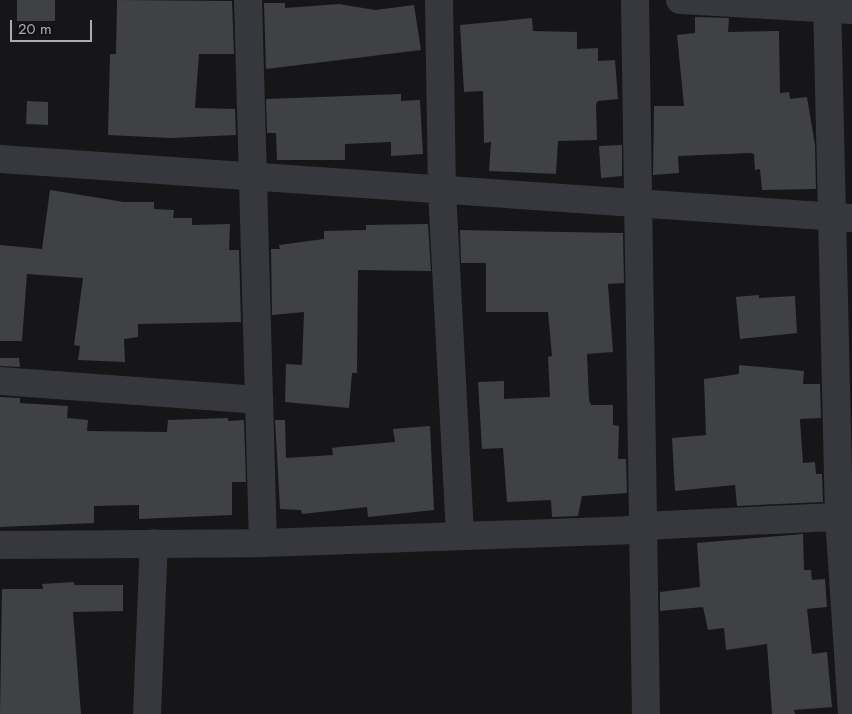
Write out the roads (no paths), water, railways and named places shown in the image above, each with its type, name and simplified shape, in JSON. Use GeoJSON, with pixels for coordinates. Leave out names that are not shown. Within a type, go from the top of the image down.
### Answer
{"type":"FeatureCollection","features":[{"type":"Feature","properties":{"kind":"street"},"geometry":{"type":"LineString","coordinates":[[248,0],[263,543]]}},
{"type":"Feature","properties":{"kind":"street"},"geometry":{"type":"LineString","coordinates":[[440,0],[442,191],[460,536]]}},
{"type":"Feature","properties":{"kind":"street"},"geometry":{"type":"LineString","coordinates":[[635,0],[640,205],[646,714]]}},
{"type":"Feature","properties":{"kind":"street"},"geometry":{"type":"LineString","coordinates":[[680,0],[836,6],[845,517],[852,714]]}},
{"type":"Feature","properties":{"kind":"street"},"geometry":{"type":"LineString","coordinates":[[0,159],[252,175],[640,205],[841,217]]}},
{"type":"Feature","properties":{"kind":"street"},"geometry":{"type":"LineString","coordinates":[[0,381],[260,400]]}},
{"type":"Feature","properties":{"kind":"street"},"geometry":{"type":"LineString","coordinates":[[0,546],[263,543],[629,530],[643,526],[845,517]]}},
{"type":"Feature","properties":{"kind":"street"},"geometry":{"type":"LineString","coordinates":[[147,714],[154,543]]}}]}
